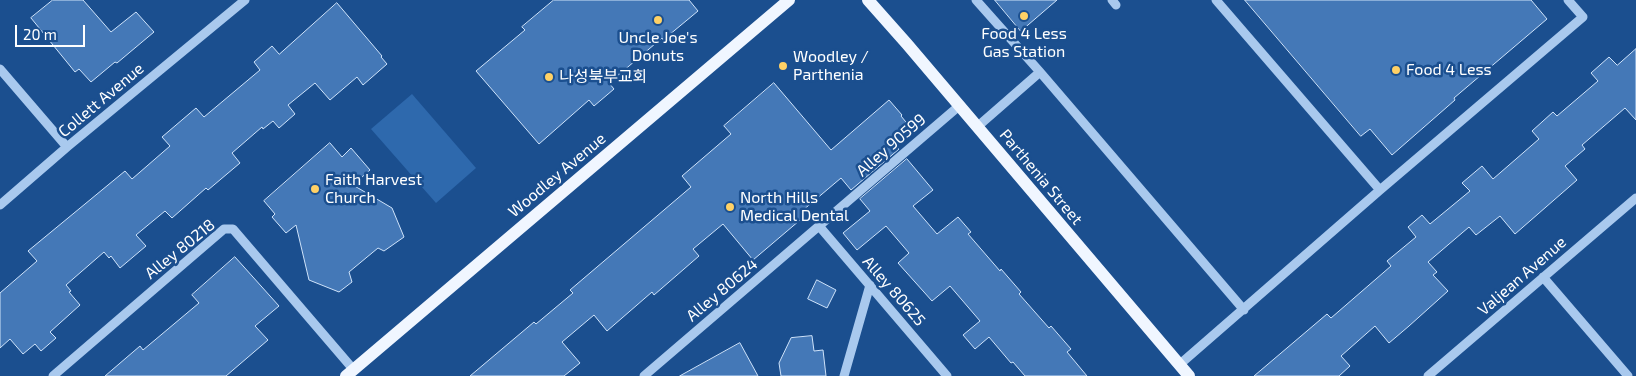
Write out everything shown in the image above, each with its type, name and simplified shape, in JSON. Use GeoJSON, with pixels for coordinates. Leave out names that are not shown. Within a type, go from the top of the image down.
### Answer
{"type":"FeatureCollection","features":[{"type":"Feature","properties":{"kind":"main road","name":"Woodley Avenue"},"geometry":{"type":"LineString","coordinates":[[350,373],[789,0]]}},
{"type":"Feature","properties":{"kind":"main road","name":"Parthenia Street"},"geometry":{"type":"LineString","coordinates":[[868,0],[1189,376]]}},
{"type":"Feature","properties":{"kind":"street","name":"Collett Avenue"},"geometry":{"type":"LineString","coordinates":[[0,205],[245,0]]}},
{"type":"Feature","properties":{"kind":"street"},"geometry":{"type":"LineString","coordinates":[[976,0],[1244,310]]}},
{"type":"Feature","properties":{"kind":"street"},"geometry":{"type":"LineString","coordinates":[[1216,0],[1380,190]]}},
{"type":"Feature","properties":{"kind":"street"},"geometry":{"type":"LineString","coordinates":[[1179,365],[1583,17],[1568,0]]}},
{"type":"Feature","properties":{"kind":"street"},"geometry":{"type":"LineString","coordinates":[[0,68],[67,147]]}},
{"type":"Feature","properties":{"kind":"street"},"geometry":{"type":"LineString","coordinates":[[977,127],[1040,72]]}},
{"type":"Feature","properties":{"kind":"street","name":"Alley 90599"},"geometry":{"type":"LineString","coordinates":[[819,226],[959,106]]}},
{"type":"Feature","properties":{"kind":"street","name":"Valjean Avenue"},"geometry":{"type":"LineString","coordinates":[[1428,376],[1636,198]]}},
{"type":"Feature","properties":{"kind":"street","name":"Alley 80625"},"geometry":{"type":"LineString","coordinates":[[819,226],[947,376]]}},
{"type":"Feature","properties":{"kind":"street","name":"Alley 80624"},"geometry":{"type":"LineString","coordinates":[[644,376],[819,226]]}},
{"type":"Feature","properties":{"kind":"street","name":"Alley 80218"},"geometry":{"type":"LineString","coordinates":[[52,376],[224,229],[233,229],[350,373]]}},
{"type":"Feature","properties":{"kind":"street"},"geometry":{"type":"LineString","coordinates":[[1543,277],[1628,376]]}},
{"type":"Feature","properties":{"kind":"street"},"geometry":{"type":"LineString","coordinates":[[844,376],[870,286]]}},
{"type":"Feature","properties":{"kind":"shaded area"},"geometry":{"type":"Polygon","coordinates":[[[412,94],[476,168],[436,203],[371,129],[412,94]]]}},
{"type":"Feature","properties":{"kind":"building"},"geometry":{"type":"Polygon","coordinates":[[[53,0],[83,0],[111,32],[136,12],[154,32],[91,82],[79,69],[75,72],[31,18],[53,0]]]}},
{"type":"Feature","properties":{"kind":"building","name":"나성북부교회"},"geometry":{"type":"Polygon","coordinates":[[[554,0],[689,0],[698,11],[663,40],[662,38],[609,83],[614,89],[594,106],[589,100],[539,144],[476,71],[525,30],[522,27],[554,0]]]}},
{"type":"Feature","properties":{"kind":"building","name":"Food 4 Less Gas Station"},"geometry":{"type":"Polygon","coordinates":[[[995,0],[1057,0],[1021,31],[995,0]]]}},
{"type":"Feature","properties":{"kind":"building","name":"Food 4 Less"},"geometry":{"type":"Polygon","coordinates":[[[1245,0],[1531,0],[1547,19],[1454,98],[1455,100],[1392,155],[1370,129],[1361,136],[1245,0]]]}},
{"type":"Feature","properties":{"kind":"building"},"geometry":{"type":"Polygon","coordinates":[[[337,3],[387,64],[363,85],[357,77],[330,100],[315,83],[288,105],[295,114],[279,128],[273,121],[263,129],[262,127],[232,153],[240,163],[208,190],[206,188],[172,218],[165,211],[136,235],[146,246],[120,268],[111,256],[109,258],[104,252],[66,285],[71,291],[69,292],[80,305],[50,332],[56,338],[41,351],[35,344],[23,354],[10,339],[0,348],[0,293],[37,261],[28,251],[125,171],[132,179],[170,146],[162,137],[196,108],[204,117],[260,70],[254,62],[272,46],[279,54],[337,3]]]}},
{"type":"Feature","properties":{"kind":"building"},"geometry":{"type":"Polygon","coordinates":[[[1636,49],[1636,120],[1625,108],[1582,145],[1585,149],[1565,166],[1577,180],[1515,234],[1500,216],[1476,235],[1469,227],[1428,262],[1437,272],[1433,275],[1448,291],[1409,326],[1389,343],[1375,326],[1341,356],[1350,366],[1339,376],[1254,376],[1327,314],[1331,318],[1391,266],[1387,261],[1416,237],[1408,227],[1422,215],[1430,224],[1470,191],[1462,183],[1482,166],[1493,179],[1539,139],[1532,131],[1553,112],[1557,116],[1598,81],[1591,73],[1609,57],[1617,65],[1636,49]]]}},
{"type":"Feature","properties":{"kind":"building"},"geometry":{"type":"Polygon","coordinates":[[[774,83],[831,150],[889,100],[910,127],[906,130],[909,133],[895,145],[899,149],[851,190],[841,178],[802,211],[806,215],[753,260],[723,224],[693,249],[699,256],[654,295],[652,292],[607,331],[594,315],[562,342],[580,363],[564,376],[470,376],[534,322],[536,324],[573,293],[570,290],[691,187],[682,176],[731,134],[724,126],[774,83]]]}},
{"type":"Feature","properties":{"kind":"building"},"geometry":{"type":"Polygon","coordinates":[[[330,143],[342,157],[351,148],[370,170],[353,185],[392,208],[404,237],[384,251],[378,248],[349,272],[352,282],[339,292],[309,280],[296,225],[286,233],[272,217],[275,214],[264,201],[330,143]]]}},
{"type":"Feature","properties":{"kind":"building"},"geometry":{"type":"Polygon","coordinates":[[[907,159],[933,190],[913,206],[937,234],[958,217],[971,232],[968,234],[1021,292],[1019,294],[1049,328],[1051,326],[1071,349],[1067,352],[1087,376],[1025,376],[989,337],[975,349],[963,335],[980,321],[950,286],[932,301],[898,263],[909,253],[886,226],[857,250],[843,233],[870,211],[860,199],[907,159]]]}},
{"type":"Feature","properties":{"kind":"building"},"geometry":{"type":"Polygon","coordinates":[[[235,257],[279,306],[255,326],[268,340],[226,376],[105,376],[140,346],[143,350],[199,303],[192,295],[235,257]]]}},
{"type":"Feature","properties":{"kind":"building"},"geometry":{"type":"Polygon","coordinates":[[[817,280],[836,290],[827,308],[808,299],[817,280]]]}},
{"type":"Feature","properties":{"kind":"building"},"geometry":{"type":"Polygon","coordinates":[[[812,336],[814,351],[823,350],[826,376],[781,376],[779,363],[791,338],[812,336]]]}},
{"type":"Feature","properties":{"kind":"building"},"geometry":{"type":"Polygon","coordinates":[[[740,343],[758,376],[680,376],[740,343]]]}},
{"type":"Feature","properties":{"kind":"place","name":"Food 4 Less Gas Station"},"geometry":{"type":"Point","coordinates":[1024,16]}},
{"type":"Feature","properties":{"kind":"place","name":"Uncle Joe's Donuts"},"geometry":{"type":"Point","coordinates":[658,20]}},
{"type":"Feature","properties":{"kind":"place","name":"Woodley / Parthenia"},"geometry":{"type":"Point","coordinates":[783,66]}},
{"type":"Feature","properties":{"kind":"place","name":"Food 4 Less"},"geometry":{"type":"Point","coordinates":[1396,70]}},
{"type":"Feature","properties":{"kind":"place","name":"나성북부교회"},"geometry":{"type":"Point","coordinates":[549,77]}},
{"type":"Feature","properties":{"kind":"place","name":"Faith Harvest Church"},"geometry":{"type":"Point","coordinates":[315,189]}},
{"type":"Feature","properties":{"kind":"place","name":"North Hills Medical Dental"},"geometry":{"type":"Point","coordinates":[730,207]}}]}
